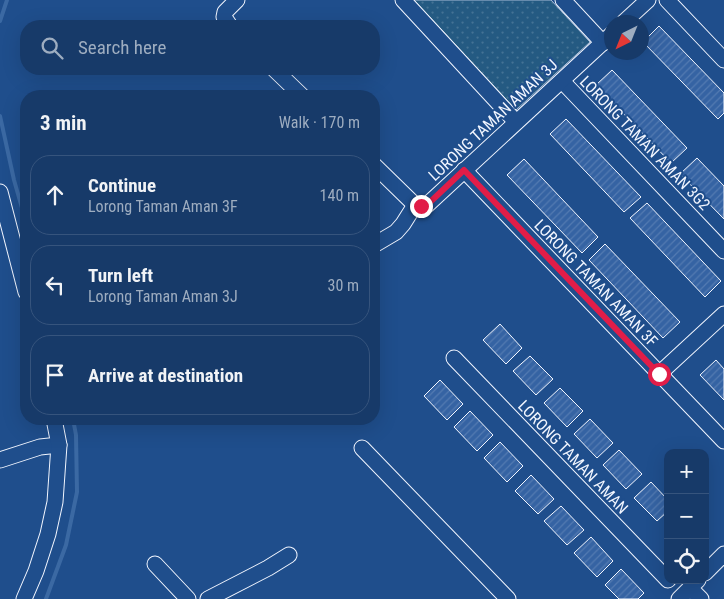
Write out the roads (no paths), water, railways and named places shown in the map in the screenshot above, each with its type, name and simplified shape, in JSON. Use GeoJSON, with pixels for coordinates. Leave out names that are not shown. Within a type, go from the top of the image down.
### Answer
{"type":"FeatureCollection","features":[{"type":"Feature","properties":{"kind":"street"},"geometry":{"type":"LineString","coordinates":[[226,20],[224,17],[225,12],[237,0]]}},
{"type":"Feature","properties":{"kind":"street"},"geometry":{"type":"LineString","coordinates":[[403,0],[516,122]]}},
{"type":"Feature","properties":{"kind":"street"},"geometry":{"type":"LineString","coordinates":[[563,0],[604,36]]}},
{"type":"Feature","properties":{"kind":"street"},"geometry":{"type":"LineString","coordinates":[[632,15],[648,0]]}},
{"type":"Feature","properties":{"kind":"street"},"geometry":{"type":"LineString","coordinates":[[667,0],[724,60]]}},
{"type":"Feature","properties":{"kind":"street","name":"LORONG TAMAN AMAN 3J"},"geometry":{"type":"LineString","coordinates":[[415,205],[427,205],[604,42]]}},
{"type":"Feature","properties":{"kind":"street"},"geometry":{"type":"LineString","coordinates":[[280,75],[296,90]]}},
{"type":"Feature","properties":{"kind":"street","name":"LORONG TAMAN AMAN 3G2"},"geometry":{"type":"LineString","coordinates":[[562,81],[724,251]]}},
{"type":"Feature","properties":{"kind":"street","name":"LORONG TAMAN AMAN 3F"},"geometry":{"type":"LineString","coordinates":[[464,170],[724,441]]}},
{"type":"Feature","properties":{"kind":"street"},"geometry":{"type":"LineString","coordinates":[[380,172],[415,205],[396,232],[380,241]]}},
{"type":"Feature","properties":{"kind":"street"},"geometry":{"type":"LineString","coordinates":[[0,192],[20,269]]}},
{"type":"Feature","properties":{"kind":"street"},"geometry":{"type":"LineString","coordinates":[[659,374],[724,314]]}},
{"type":"Feature","properties":{"kind":"street","name":"LORONG TAMAN AMAN"},"geometry":{"type":"LineString","coordinates":[[454,358],[664,576]]}},
{"type":"Feature","properties":{"kind":"street"},"geometry":{"type":"LineString","coordinates":[[24,599],[36,571],[48,534],[55,502],[59,445],[55,425]]}},
{"type":"Feature","properties":{"kind":"street"},"geometry":{"type":"LineString","coordinates":[[0,460],[40,446],[59,445]]}},
{"type":"Feature","properties":{"kind":"street"},"geometry":{"type":"LineString","coordinates":[[362,448],[508,599]]}},
{"type":"Feature","properties":{"kind":"street"},"geometry":{"type":"LineString","coordinates":[[709,569],[724,554]]}},
{"type":"Feature","properties":{"kind":"street"},"geometry":{"type":"LineString","coordinates":[[208,599],[289,555]]}},
{"type":"Feature","properties":{"kind":"street"},"geometry":{"type":"LineString","coordinates":[[154,564],[188,599]]}},
{"type":"Feature","properties":{"kind":"street","name":"LORONG TAMAN AMAN"},"geometry":{"type":"LineString","coordinates":[[675,584],[701,599]]}},
{"type":"Feature","properties":{"kind":"waterway"},"geometry":{"type":"LineString","coordinates":[[0,21],[7,0]]}},
{"type":"Feature","properties":{"kind":"waterway"},"geometry":{"type":"LineString","coordinates":[[0,116],[20,201]]}},
{"type":"Feature","properties":{"kind":"waterway"},"geometry":{"type":"LineString","coordinates":[[46,599],[66,545],[77,492],[74,425]]}}]}
